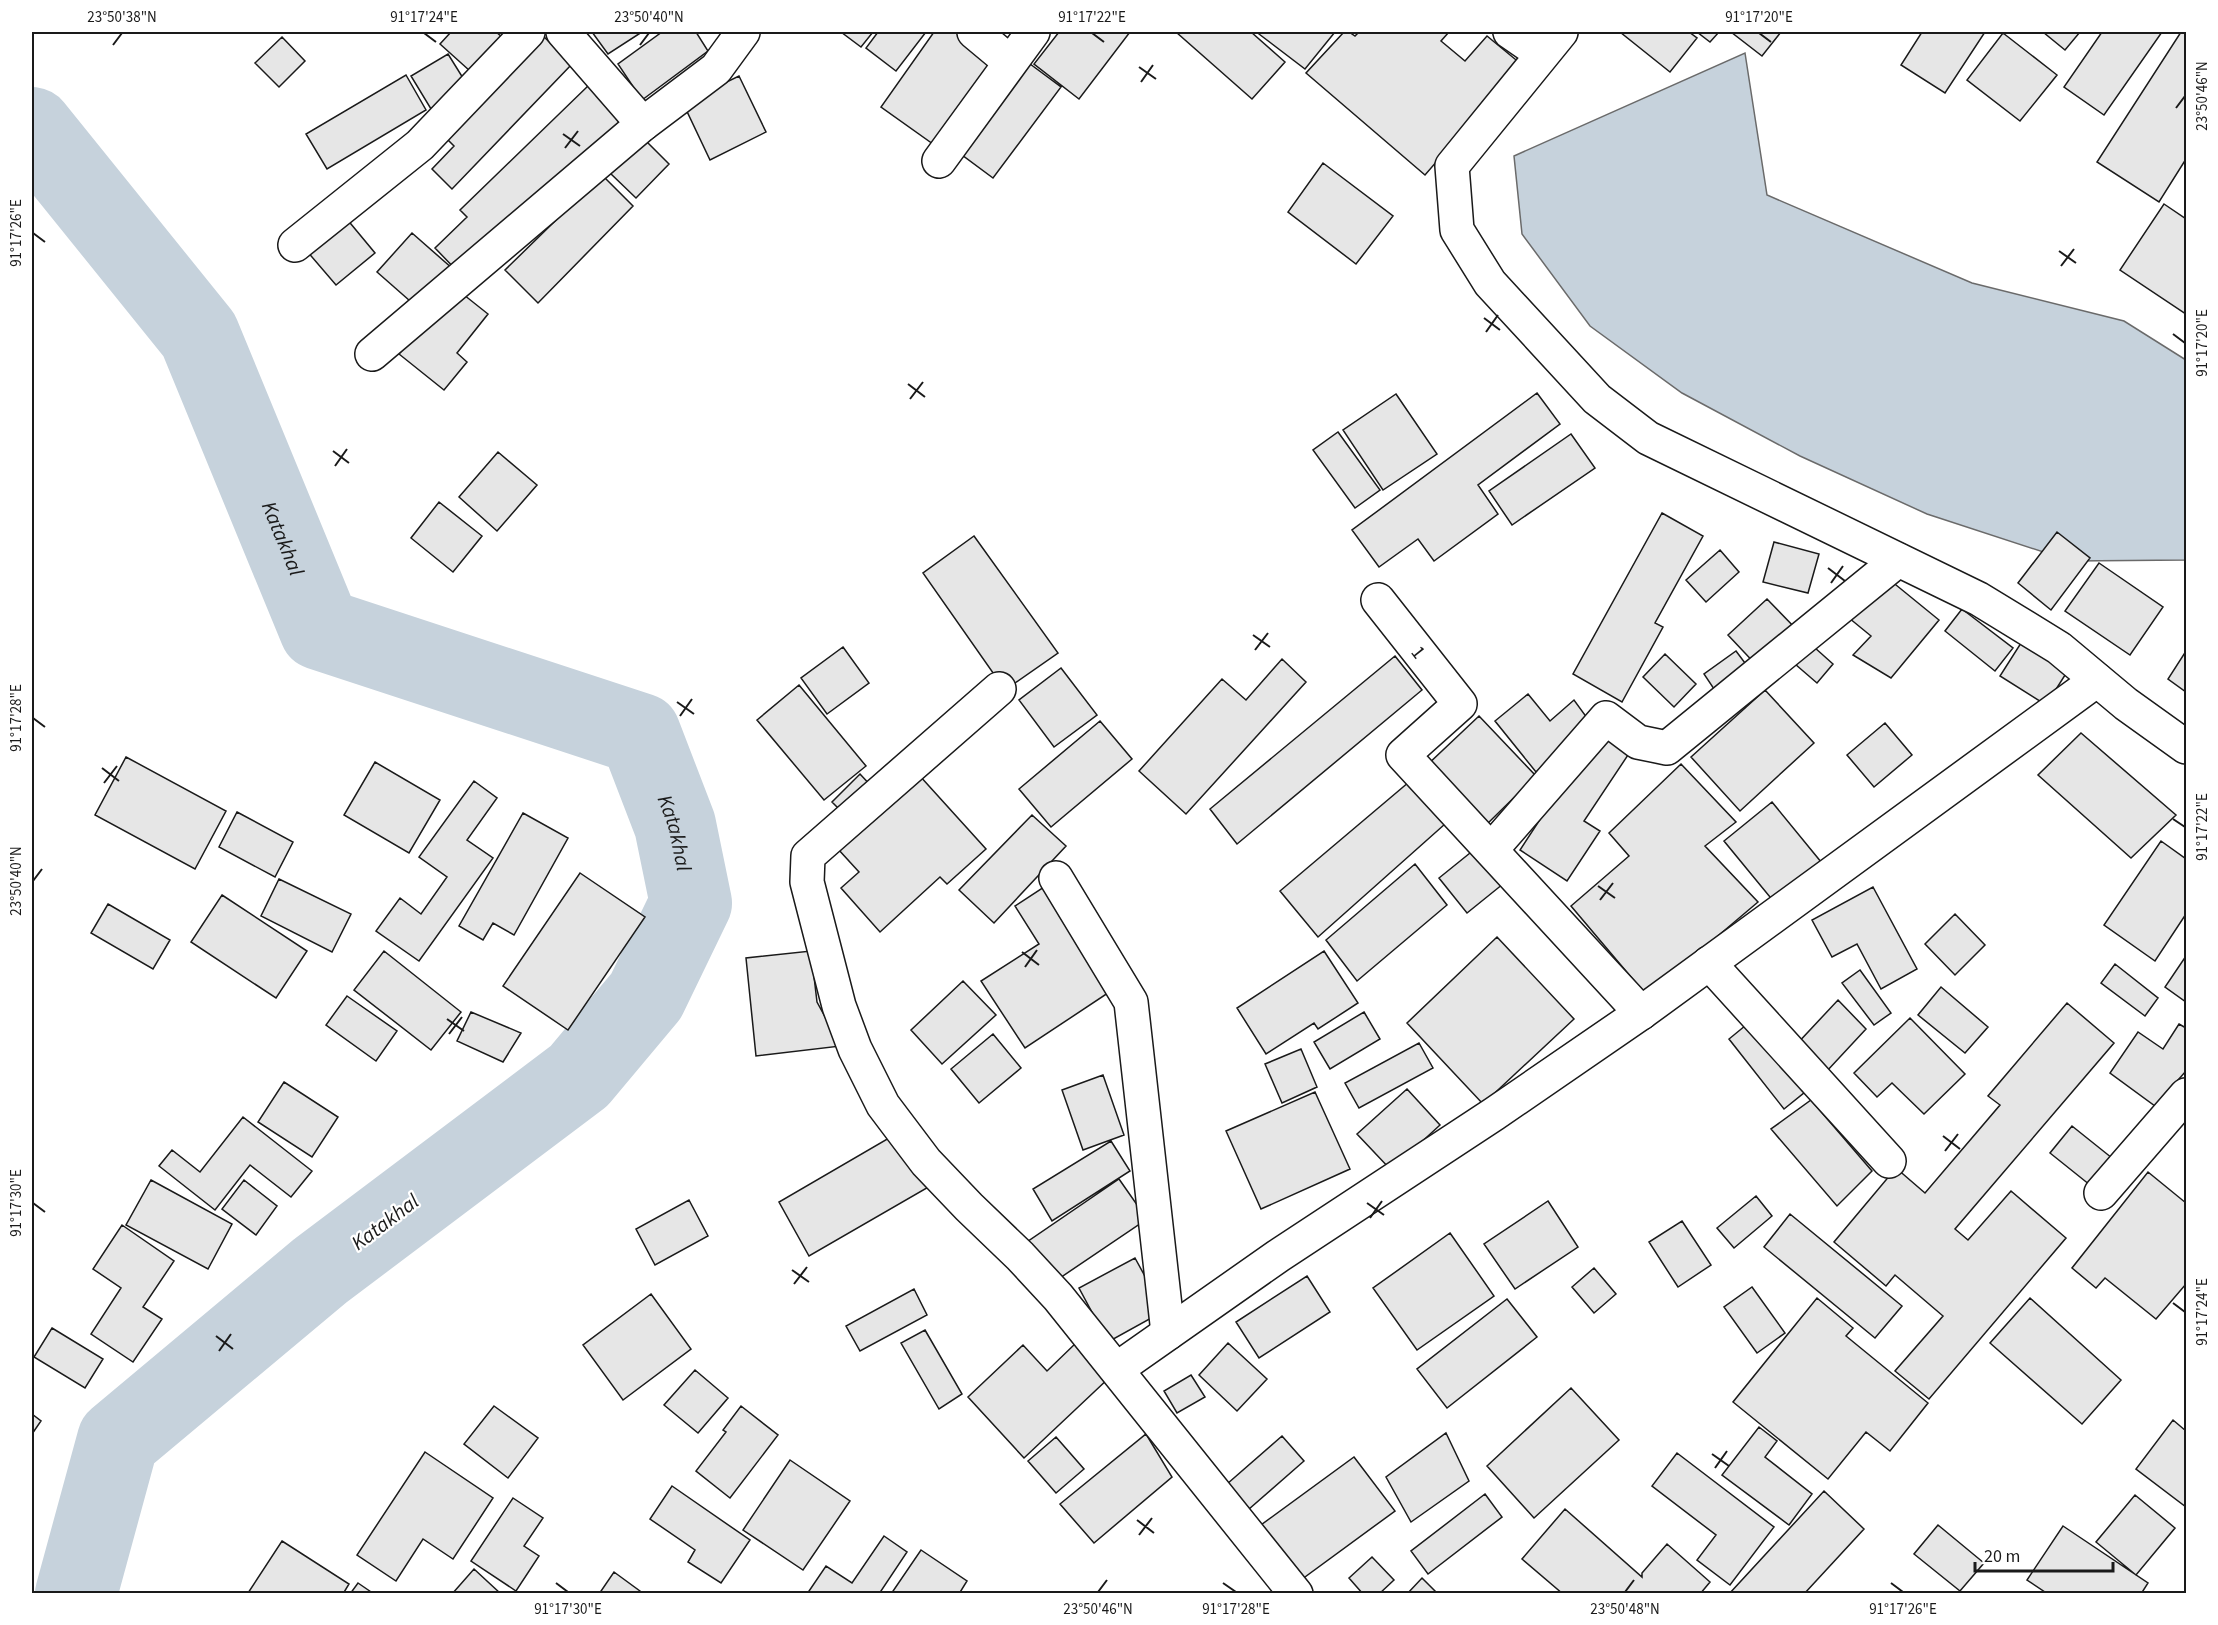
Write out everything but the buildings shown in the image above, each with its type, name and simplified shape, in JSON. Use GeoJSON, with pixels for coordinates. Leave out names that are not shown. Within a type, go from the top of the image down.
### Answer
{"type":"FeatureCollection","features":[{"type":"Feature","properties":{"kind":"street"},"geometry":{"type":"LineString","coordinates":[[295,245],[420,145],[528,32]]}},
{"type":"Feature","properties":{"kind":"street"},"geometry":{"type":"LineString","coordinates":[[563,32],[643,124]]}},
{"type":"Feature","properties":{"kind":"street"},"geometry":{"type":"LineString","coordinates":[[372,354],[643,124],[716,69],[743,32]]}},
{"type":"Feature","properties":{"kind":"street"},"geometry":{"type":"LineString","coordinates":[[975,32],[1010,62]]}},
{"type":"Feature","properties":{"kind":"street"},"geometry":{"type":"LineString","coordinates":[[939,161],[1033,32]]}},
{"type":"Feature","properties":{"kind":"street"},"geometry":{"type":"LineString","coordinates":[[1510,32],[1551,43],[1452,166],[1457,230],[1490,283],[1597,399],[1648,438],[1979,599],[2059,648],[2126,704],[2187,747]]}},
{"type":"Feature","properties":{"kind":"street"},"geometry":{"type":"LineString","coordinates":[[1641,1013],[1491,850],[1606,718],[1638,742],[1667,748],[1898,560]]}},
{"type":"Feature","properties":{"kind":"street","name":"1"},"geometry":{"type":"LineString","coordinates":[[1378,600],[1460,704],[1403,755],[1491,850]]}},
{"type":"Feature","properties":{"kind":"street"},"geometry":{"type":"LineString","coordinates":[[1117,1369],[1278,1256],[1494,1114],[1641,1013],[2097,680]]}},
{"type":"Feature","properties":{"kind":"street"},"geometry":{"type":"LineString","coordinates":[[999,689],[808,856],[807,882],[839,1006],[855,1049],[883,1105],[926,1162],[1058,1297],[1296,1593]]}},
{"type":"Feature","properties":{"kind":"street"},"geometry":{"type":"LineString","coordinates":[[1056,878],[1131,1002],[1168,1333]]}},
{"type":"Feature","properties":{"kind":"street"},"geometry":{"type":"LineString","coordinates":[[1709,963],[1889,1161]]}},
{"type":"Feature","properties":{"kind":"street"},"geometry":{"type":"LineString","coordinates":[[2101,1193],[2187,1095]]}},
{"type":"Feature","properties":{"kind":"shaded area"},"geometry":{"type":"Polygon","coordinates":[[[1745,53],[1767,195],[1972,283],[2124,321],[2186,360],[2186,560],[2071,561],[1927,514],[1800,456],[1682,393],[1590,326],[1522,234],[1514,156],[1745,53]]]}},
{"type":"Feature","properties":{"kind":"waterway","name":"Katakhal"},"geometry":{"type":"LineString","coordinates":[[32,128],[199,335],[320,629],[640,734],[675,825],[691,903],[646,996],[579,1076],[320,1271],[118,1440],[76,1594]]}}]}
